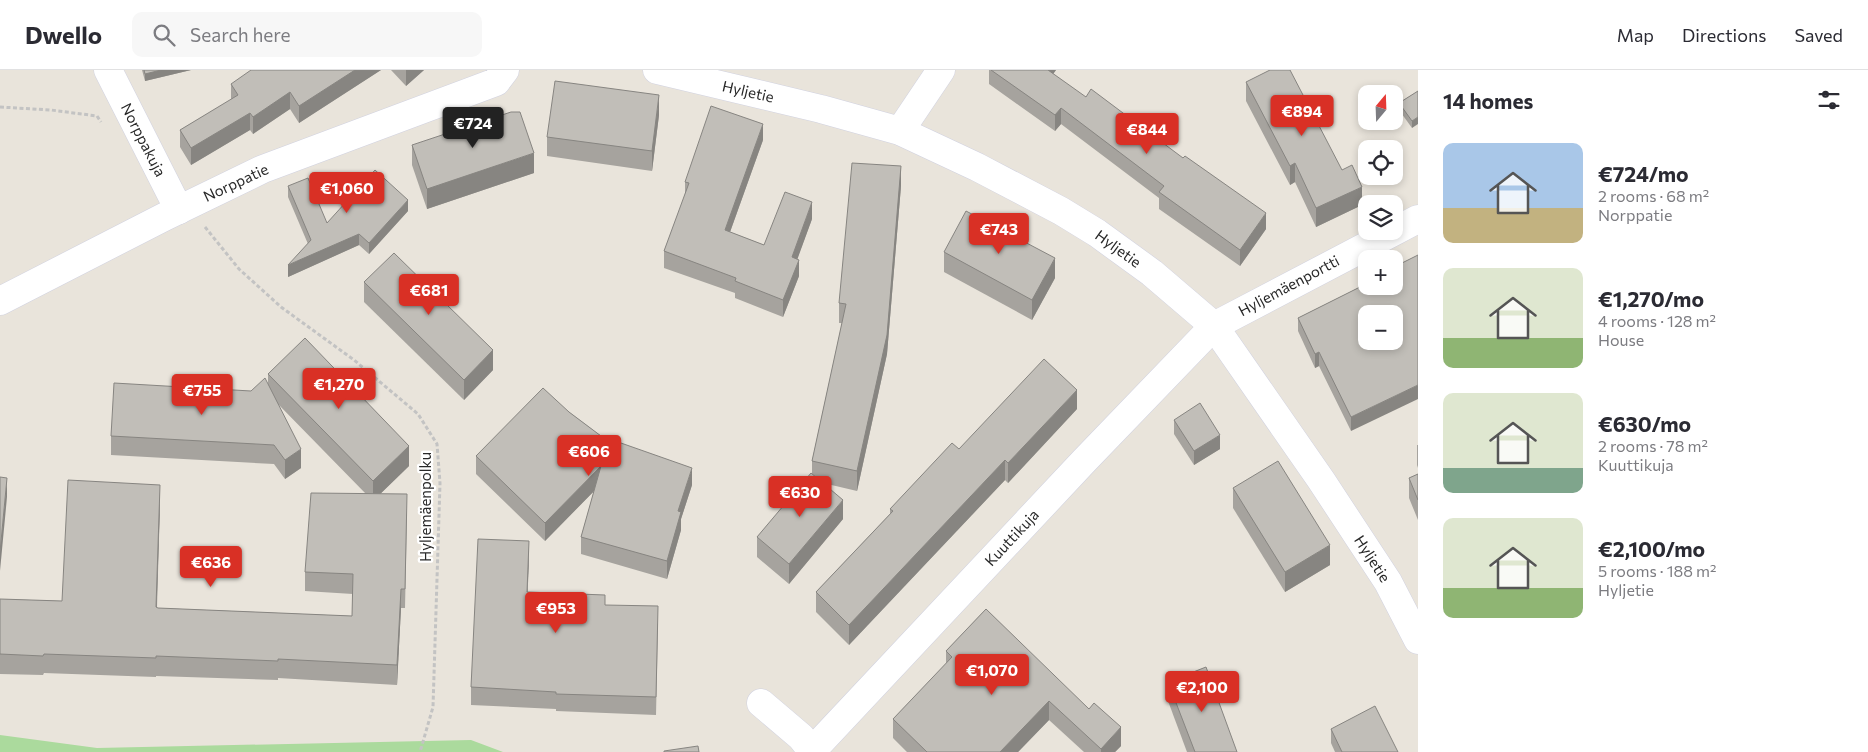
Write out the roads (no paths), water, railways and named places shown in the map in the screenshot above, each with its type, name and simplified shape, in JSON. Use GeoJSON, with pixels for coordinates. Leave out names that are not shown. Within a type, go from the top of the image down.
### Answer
{"type":"FeatureCollection","features":[{"type":"Feature","properties":{"kind":"street","name":"Norppakuja"},"geometry":{"type":"LineString","coordinates":[[108,70],[179,210]]}},
{"type":"Feature","properties":{"kind":"street","name":"Norppatie"},"geometry":{"type":"LineString","coordinates":[[0,301],[263,169],[496,82],[505,70]]}},
{"type":"Feature","properties":{"kind":"street","name":"Hyljetie"},"geometry":{"type":"LineString","coordinates":[[657,70],[821,108],[900,131],[977,167],[1061,211],[1097,233],[1152,273],[1214,326],[1321,480],[1388,582],[1418,640]]}},
{"type":"Feature","properties":{"kind":"street"},"geometry":{"type":"LineString","coordinates":[[900,131],[940,70]]}},
{"type":"Feature","properties":{"kind":"street","name":"Hyljemäenportti"},"geometry":{"type":"LineString","coordinates":[[1214,326],[1418,219]]}},
{"type":"Feature","properties":{"kind":"street","name":"Kuuttikuja"},"geometry":{"type":"LineString","coordinates":[[812,752],[1070,475],[1214,326]]}},
{"type":"Feature","properties":{"kind":"street"},"geometry":{"type":"LineString","coordinates":[[761,703],[801,737],[812,752]]}}]}
